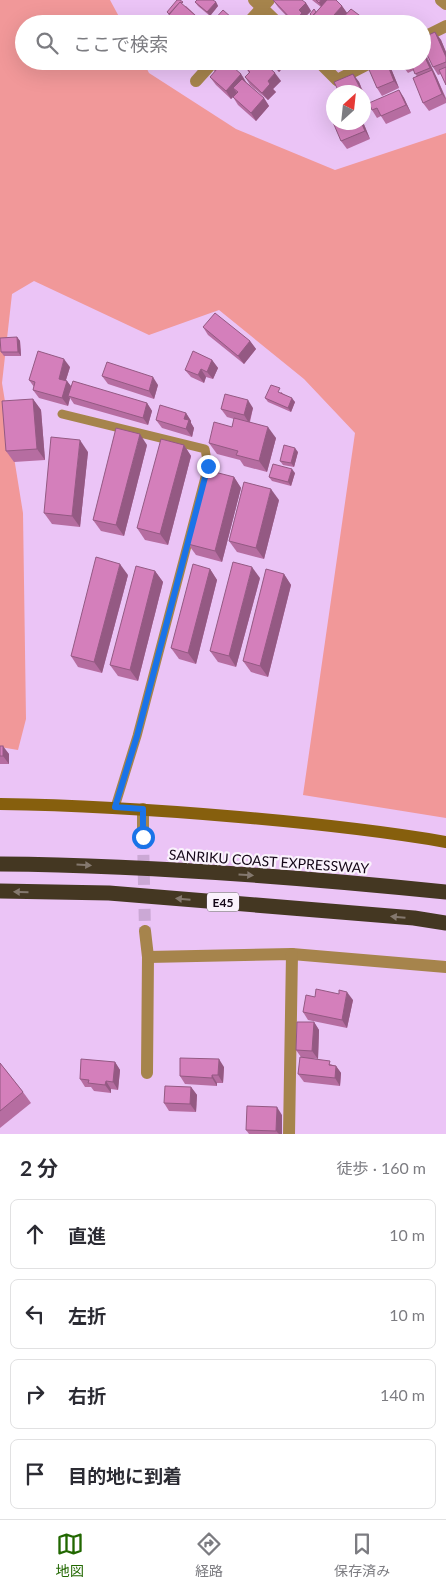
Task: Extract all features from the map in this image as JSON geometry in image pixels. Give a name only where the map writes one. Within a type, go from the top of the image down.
[{"type":"highway","name":"SANRIKU COAST EXPRESSWAY","points":[[0,864],[72,864],[305,878],[446,892]]},
{"type":"highway","name":"E45","points":[[0,891],[110,893],[414,918],[446,923]]},
{"type":"street","points":[[441,0],[446,4]]},
{"type":"street","points":[[253,15],[262,2],[272,15]]},
{"type":"street","points":[[431,34],[446,26]]},
{"type":"street","points":[[196,81],[206,70]]},
{"type":"street","points":[[327,70],[337,80],[356,70]]},
{"type":"street","points":[[0,804],[115,807],[297,822],[446,842]]},
{"type":"street","points":[[143,809],[143,837]]},
{"type":"street","points":[[145,931],[148,957],[147,1073]]},
{"type":"street","points":[[148,957],[292,954],[446,967]]},
{"type":"street","points":[[290,1134],[292,954]]},
{"type":"lane","points":[[62,414],[205,449],[208,466],[137,736],[115,807]]},
{"type":"shaded area","points":[[0,0],[110,0],[118,15],[15,15],[15,70],[148,70],[149,73],[236,129],[335,170],[446,133],[446,818],[303,795],[355,433],[304,379],[219,310],[149,335],[34,281],[12,294],[2,383],[23,513],[26,719],[18,750],[0,747]]},
{"type":"building","points":[[177,0],[183,2],[180,2],[169,14],[167,12]]},
{"type":"building","points":[[197,0],[213,0],[216,2],[207,12],[195,2]]},
{"type":"building","points":[[273,0],[302,0],[306,3],[299,10],[302,13],[300,15],[287,15]]},
{"type":"building","points":[[327,0],[336,0],[342,6],[334,15],[314,15]]},
{"type":"building","points":[[180,2],[195,15],[169,15]]},
{"type":"building","points":[[314,9],[316,12],[313,15],[310,14]]},
{"type":"building","points":[[351,9],[359,15],[345,15]]},
{"type":"building","points":[[223,10],[229,15],[218,15]]},
{"type":"building","points":[[435,32],[446,57],[446,62],[433,67],[431,63],[431,34]]},
{"type":"building","points":[[446,67],[446,85],[439,70]]},
{"type":"building","points":[[216,70],[236,70],[241,74],[226,91],[210,77]]},
{"type":"building","points":[[248,70],[272,70],[275,73],[268,81],[270,84],[262,93],[245,77],[250,72]]},
{"type":"building","points":[[369,70],[390,70],[394,81],[377,88]]},
{"type":"building","points":[[413,70],[425,70],[415,74]]},
{"type":"building","points":[[432,70],[442,94],[423,103],[413,78]]},
{"type":"building","points":[[353,74],[358,85],[336,85],[334,82]]},
{"type":"building","points":[[242,79],[264,98],[251,113],[233,97],[238,92],[233,88]]},
{"type":"building","points":[[399,90],[406,105],[381,116],[377,108],[372,110],[371,102]]},
{"type":"building","points":[[336,130],[365,131],[341,141]]},
{"type":"building","points":[[215,313],[250,341],[238,356],[203,327]]},
{"type":"building","points":[[17,337],[18,352],[1,352],[0,338]]},
{"type":"building","points":[[38,351],[64,359],[59,379],[67,381],[62,398],[33,390],[35,382],[29,380]]},
{"type":"building","points":[[193,351],[212,360],[207,372],[201,369],[198,375],[185,370]]},
{"type":"building","points":[[107,362],[153,377],[149,391],[102,376]]},
{"type":"building","points":[[73,381],[147,403],[143,418],[68,396]]},
{"type":"building","points":[[271,385],[280,388],[278,392],[292,398],[288,408],[265,398]]},
{"type":"building","points":[[225,394],[248,400],[244,415],[221,409]]},
{"type":"building","points":[[33,399],[37,449],[6,451],[2,401]]},
{"type":"building","points":[[160,405],[186,413],[184,419],[189,420],[186,429],[156,420]]},
{"type":"building","points":[[234,418],[268,427],[259,461],[236,455],[238,451],[209,443],[214,422],[232,427]]},
{"type":"building","points":[[116,428],[140,434],[116,525],[93,520]]},
{"type":"building","points":[[51,437],[80,440],[72,516],[44,513]]},
{"type":"building","points":[[161,439],[184,445],[160,534],[137,528]]},
{"type":"building","points":[[284,445],[295,448],[291,463],[280,461]]},
{"type":"building","points":[[273,464],[292,469],[288,482],[269,477]]},
{"type":"building","points":[[207,470],[234,477],[215,551],[188,544]]},
{"type":"building","points":[[244,482],[271,489],[256,548],[229,541]]},
{"type":"building","points":[[96,557],[120,564],[94,662],[71,656]]},
{"type":"building","points":[[233,562],[252,567],[229,656],[210,651]]},
{"type":"building","points":[[193,564],[210,569],[188,653],[171,648]]},
{"type":"building","points":[[136,566],[155,571],[130,670],[110,665]]},
{"type":"building","points":[[266,569],[284,574],[260,666],[243,661]]},
{"type":"building","points":[[0,746],[3,746],[3,756],[0,756]]},
{"type":"building","points":[[316,989],[339,994],[339,990],[347,992],[342,1020],[303,1012],[306,995],[315,997]]},
{"type":"building","points":[[297,1022],[314,1022],[312,1051],[296,1050]]},
{"type":"building","points":[[300,1057],[330,1061],[329,1065],[336,1066],[335,1078],[298,1074]]},
{"type":"building","points":[[180,1058],[219,1059],[218,1075],[212,1075],[212,1078],[180,1076]]},
{"type":"building","points":[[81,1059],[115,1062],[113,1082],[106,1081],[105,1085],[88,1083],[89,1080],[80,1079]]},
{"type":"building","points":[[0,1063],[23,1092],[0,1111]]},
{"type":"building","points":[[165,1086],[191,1087],[190,1104],[164,1103]]},
{"type":"building","points":[[247,1106],[277,1107],[276,1131],[246,1130]]},
{"type":"tunnel","points":[[143,837],[145,931]]},
{"type":"route","points":[[143,837],[143,809],[115,807],[137,736],[208,466]]}]
